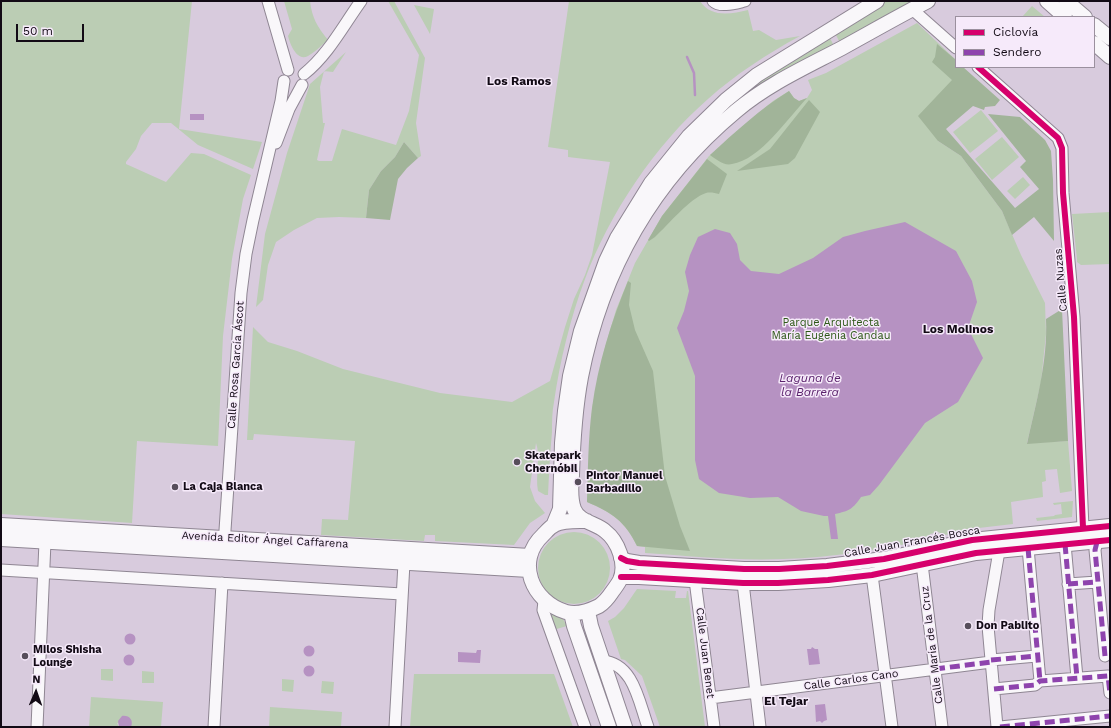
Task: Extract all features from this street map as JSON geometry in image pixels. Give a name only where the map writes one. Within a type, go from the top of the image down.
[{"type":"main road","points":[[877,1],[757,75],[726,100],[688,136],[650,183],[617,238],[606,262],[581,331],[570,376],[562,443],[560,509],[553,526],[537,541],[530,556],[529,570],[532,584],[544,601],[564,611],[588,611],[604,603],[621,577],[621,558],[617,545],[605,531],[578,516],[574,509],[571,495],[576,409],[582,377],[592,333],[606,290],[628,240],[661,189],[681,165],[699,145],[737,110],[793,73],[928,1]]},
{"type":"main road","points":[[1047,1],[1064,16]]},
{"type":"main road","points":[[1066,1],[1084,16]]},
{"type":"main road","points":[[1095,26],[1110,38]]},
{"type":"main road","points":[[1095,44],[1110,57]]},
{"type":"main road","points":[[553,526],[569,521],[588,522]]},
{"type":"main road","name":"Avenida Editor Ángel Caffarena","points":[[1,525],[530,556]]},
{"type":"main road","name":"Calle Juan Francés Bosca","points":[[621,558],[627,561],[639,563],[744,569],[779,569],[827,566],[884,559],[972,540],[1110,526]]},
{"type":"main road","name":"Avenida Editor Ángel Caffarena","points":[[1,539],[529,570]]},
{"type":"main road","name":"Calle Juan Francés Bosca","points":[[621,577],[743,583],[778,583],[828,580],[872,575],[976,553],[1103,541]]},
{"type":"main road","points":[[588,611],[602,661],[625,727]]},
{"type":"main road","points":[[570,612],[609,727]]},
{"type":"street","points":[[268,1],[288,70]]},
{"type":"street","points":[[303,80],[302,71],[296,68],[288,70],[284,74],[284,81],[286,84],[295,89],[303,80],[325,53],[361,1]]},
{"type":"street","points":[[712,1],[715,3],[729,4],[745,1]]},
{"type":"street","points":[[912,9],[955,47]]},
{"type":"street","name":"Calle Nuzas","points":[[979,68],[1058,138],[1062,148],[1063,193],[1074,317],[1083,528]]},
{"type":"street","name":"Calle Rosa García Áscot","points":[[263,179],[282,127],[303,80]]},
{"type":"street","name":"Calle Rosa García Áscot","points":[[224,553],[241,293],[247,247],[281,101],[284,81]]},
{"type":"street","points":[[281,101],[294,102]]},
{"type":"street","points":[[1103,541],[1095,550],[1105,656]]},
{"type":"street","points":[[37,727],[45,572],[45,542]]},
{"type":"street","points":[[1065,544],[1077,678]]},
{"type":"street","points":[[1028,548],[1040,681]]},
{"type":"street","points":[[999,550],[989,610],[988,626],[999,727],[1110,716]]},
{"type":"street","points":[[395,727],[404,563]]},
{"type":"street","name":"Calle María de la Cruz","points":[[922,564],[942,727]]},
{"type":"street","points":[[1,570],[402,594]]},
{"type":"street","points":[[872,575],[892,727]]},
{"type":"street","name":"Calle Juan Benet","points":[[695,580],[714,727]]},
{"type":"street","points":[[1068,584],[1097,582]]},
{"type":"street","points":[[214,727],[222,583]]},
{"type":"street","points":[[743,583],[760,727]]},
{"type":"street","points":[[544,601],[543,610],[585,727]]},
{"type":"street","name":"Calle Carlos Cano","points":[[710,698],[1037,656]]},
{"type":"street","points":[[602,661],[609,662],[623,669],[632,681],[648,727]]},
{"type":"street","points":[[994,689],[1035,685],[1040,681],[1108,676],[1110,693]]},
{"type":"green space","points":[[1,1],[192,1],[179,129],[262,142],[253,169],[198,145],[171,123],[152,123],[141,136],[136,149],[126,162],[126,164],[166,182],[191,153],[204,154],[251,175],[243,199],[232,259],[223,336],[218,446],[137,441],[132,523],[1,514]]},
{"type":"green space","points":[[284,1],[310,1],[316,22],[328,40],[308,56],[301,57],[297,54],[290,43],[288,36],[292,29]]},
{"type":"green space","points":[[388,1],[394,1],[425,58],[416,123],[421,156],[418,158],[404,142],[395,157],[381,171],[369,190],[366,218],[317,218],[294,230],[276,242],[268,265],[263,300],[256,307],[265,234],[287,153],[310,84],[324,72],[320,87],[323,123],[325,123],[317,160],[332,161],[342,129],[396,145],[409,111],[419,55]]},
{"type":"green space","points":[[569,1],[700,1],[710,10],[716,12],[735,13],[748,10],[753,31],[759,30],[776,40],[800,36],[764,57],[741,73],[688,117],[652,159],[620,206],[607,230],[585,279],[570,325],[562,356],[553,410],[548,495],[538,491],[538,454],[536,443],[530,487],[535,501],[545,513],[530,523],[514,545],[435,541],[435,535],[425,535],[424,541],[321,535],[322,519],[348,520],[355,441],[254,434],[253,440],[247,440],[253,327],[268,342],[297,351],[343,369],[440,393],[512,402],[550,381],[574,299],[592,255],[610,162],[568,157],[568,150],[548,147]]},
{"type":"green space","points":[[886,1],[908,1],[911,5],[840,43],[835,33]]},
{"type":"green space","points":[[414,5],[434,9],[430,34]]},
{"type":"green space","points":[[1032,6],[1044,16],[1023,16]]},
{"type":"green space","name":"Parque Arquitecta María Eugenia Candau","points":[[917,23],[955,59],[955,68],[963,68],[938,141],[961,156],[1002,211],[1021,255],[1045,303],[1046,334],[1041,382],[1027,443],[1068,441],[1072,491],[1060,493],[1057,469],[1045,470],[1046,481],[1042,482],[1043,497],[1011,502],[1013,524],[970,529],[941,536],[939,532],[930,534],[931,539],[857,552],[820,557],[766,559],[714,558],[645,553],[645,547],[637,546],[623,524],[610,514],[587,502],[592,408],[604,351],[616,310],[635,263],[662,216],[709,156],[773,101],[789,91],[794,98],[799,101],[807,98],[812,90],[808,80],[826,73]]},
{"type":"green space","points":[[829,36],[834,46],[694,137],[762,78]]},
{"type":"green space","points":[[937,44],[955,59],[955,68],[964,68],[1000,100],[995,106],[985,107],[984,110],[973,106],[946,129],[1015,208],[1039,189],[1020,167],[1026,161],[988,114],[1020,117],[1045,140],[1051,151],[1054,241],[1034,217],[1012,235],[1002,211],[961,156],[938,141],[918,116],[952,80],[932,62],[935,57]]},
{"type":"green space","points":[[346,52],[333,72],[325,71]]},
{"type":"green space","points":[[789,91],[794,98],[799,101],[807,98],[763,147],[753,155],[732,164],[718,161],[710,155],[738,129]]},
{"type":"green space","points":[[809,100],[820,112],[795,158],[788,164],[737,171],[770,149]]},
{"type":"green space","points":[[981,110],[998,131],[970,153],[953,132]]},
{"type":"green space","points":[[1002,137],[1019,157],[992,180],[975,159]]},
{"type":"green space","points":[[404,142],[418,158],[398,179],[390,220],[366,218],[369,190],[381,171],[395,157]]},
{"type":"green space","points":[[707,159],[727,174],[719,194],[706,193],[693,200],[649,241],[648,240],[662,216]]},
{"type":"green space","points":[[1023,177],[1030,185],[1015,199],[1007,191]]},
{"type":"green space","points":[[1110,212],[1110,264],[1081,265],[1077,262],[1072,214]]},
{"type":"green space","points":[[628,281],[631,283],[629,305],[635,330],[653,371],[665,476],[680,526],[690,551],[637,546],[623,524],[610,514],[587,502],[590,431],[592,408],[598,375],[606,343]]},
{"type":"green space","points":[[1062,309],[1068,441],[1027,444],[1043,366],[1046,319]]},
{"type":"green space","points":[[1073,501],[1072,517],[1037,521],[1036,518],[1062,514],[1061,504],[1054,505],[1053,503]]},
{"type":"green space","points":[[574,532],[594,538],[604,548],[610,568],[604,588],[594,598],[574,604],[554,598],[544,588],[538,568],[544,548],[554,538]]},
{"type":"green space","points":[[637,589],[676,591],[675,598],[686,598],[688,591],[705,727],[660,727],[642,676],[625,660],[621,659],[608,621],[615,617],[624,608]]},
{"type":"green space","points":[[547,612],[563,619],[567,626],[553,630]]},
{"type":"green space","points":[[586,634],[619,727],[613,727],[581,635]]},
{"type":"green space","points":[[101,669],[113,669],[113,681],[101,680]]},
{"type":"green space","points":[[142,671],[154,672],[154,683],[142,683]]},
{"type":"green space","points":[[414,674],[554,674],[573,727],[410,727]]},
{"type":"green space","points":[[282,679],[294,680],[293,692],[282,691]]},
{"type":"green space","points":[[322,681],[334,682],[333,694],[321,693]]},
{"type":"green space","points":[[91,697],[163,702],[161,727],[131,727],[117,723],[119,727],[89,727]]},
{"type":"green space","points":[[270,707],[342,712],[341,727],[269,727]]},
{"type":"water","points":[[190,114],[204,114],[204,120],[190,120]]},
{"type":"water","name":"Laguna de la Barrera","points":[[905,222],[956,251],[972,281],[977,302],[968,328],[983,358],[958,402],[925,423],[870,495],[861,497],[850,509],[835,514],[838,539],[831,539],[828,516],[801,511],[778,497],[750,498],[719,493],[699,479],[695,460],[695,376],[677,328],[684,311],[689,291],[685,272],[690,255],[698,237],[715,229],[730,233],[737,244],[740,260],[751,271],[779,274],[813,258],[843,237]]},
{"type":"water","points":[[128,634],[132,634],[134,635],[134,643],[128,644],[125,641],[125,637]]},
{"type":"water","points":[[307,646],[311,646],[313,647],[313,655],[307,656],[304,653],[304,649]]},
{"type":"water","points":[[812,647],[818,649],[820,664],[809,665],[807,649],[811,649]]},
{"type":"water","points":[[477,650],[481,650],[480,663],[458,662],[458,652],[476,653]]},
{"type":"water","points":[[127,655],[131,655],[133,656],[133,664],[127,665],[124,662],[124,658]]},
{"type":"water","points":[[307,666],[311,666],[313,667],[313,675],[307,676],[304,673],[304,669]]},
{"type":"water","points":[[825,704],[827,720],[822,723],[820,721],[816,722],[815,705]]},
{"type":"water","points":[[122,716],[127,716],[130,718],[132,722],[131,727],[119,727],[118,721]]},
{"type":"waterway","points":[[687,57],[694,73],[695,95]]},
{"type":"marked path","points":[[1097,542],[1095,550],[1105,656]]},
{"type":"marked path","points":[[1065,544],[1077,678]]},
{"type":"marked path","points":[[1028,548],[1040,681]]},
{"type":"marked path","points":[[1068,584],[1097,582]]},
{"type":"marked path","points":[[991,660],[1037,656]]},
{"type":"marked path","points":[[935,669],[991,662]]},
{"type":"marked path","points":[[994,689],[1035,685],[1040,681],[1108,676],[1110,693]]},
{"type":"marked path","points":[[1000,727],[1110,716]]},
{"type":"cycle path","points":[[979,68],[1058,138],[1062,148],[1063,193],[1074,317],[1083,528]]},
{"type":"cycle path","points":[[621,558],[627,561],[639,563],[744,569],[779,569],[827,566],[884,559],[972,540],[1110,526]]},
{"type":"cycle path","points":[[621,577],[743,583],[778,583],[828,580],[872,575],[976,553],[1110,540]]},
{"type":"place","name":"Skatepark Chernóbil","points":[[517,462]]},
{"type":"place","name":"Pintor Manuel Barbadillo","points":[[578,482]]},
{"type":"place","name":"La Caja Blanca","points":[[175,487]]},
{"type":"place","name":"Don Pablito","points":[[968,626]]},
{"type":"place","name":"Milos Shisha Lounge","points":[[25,656]]},
{"type":"district","name":"Los Ramos","points":[[519,81]]},
{"type":"district","name":"Los Molinos","points":[[958,329]]},
{"type":"district","name":"El Tejar","points":[[786,701]]}]
